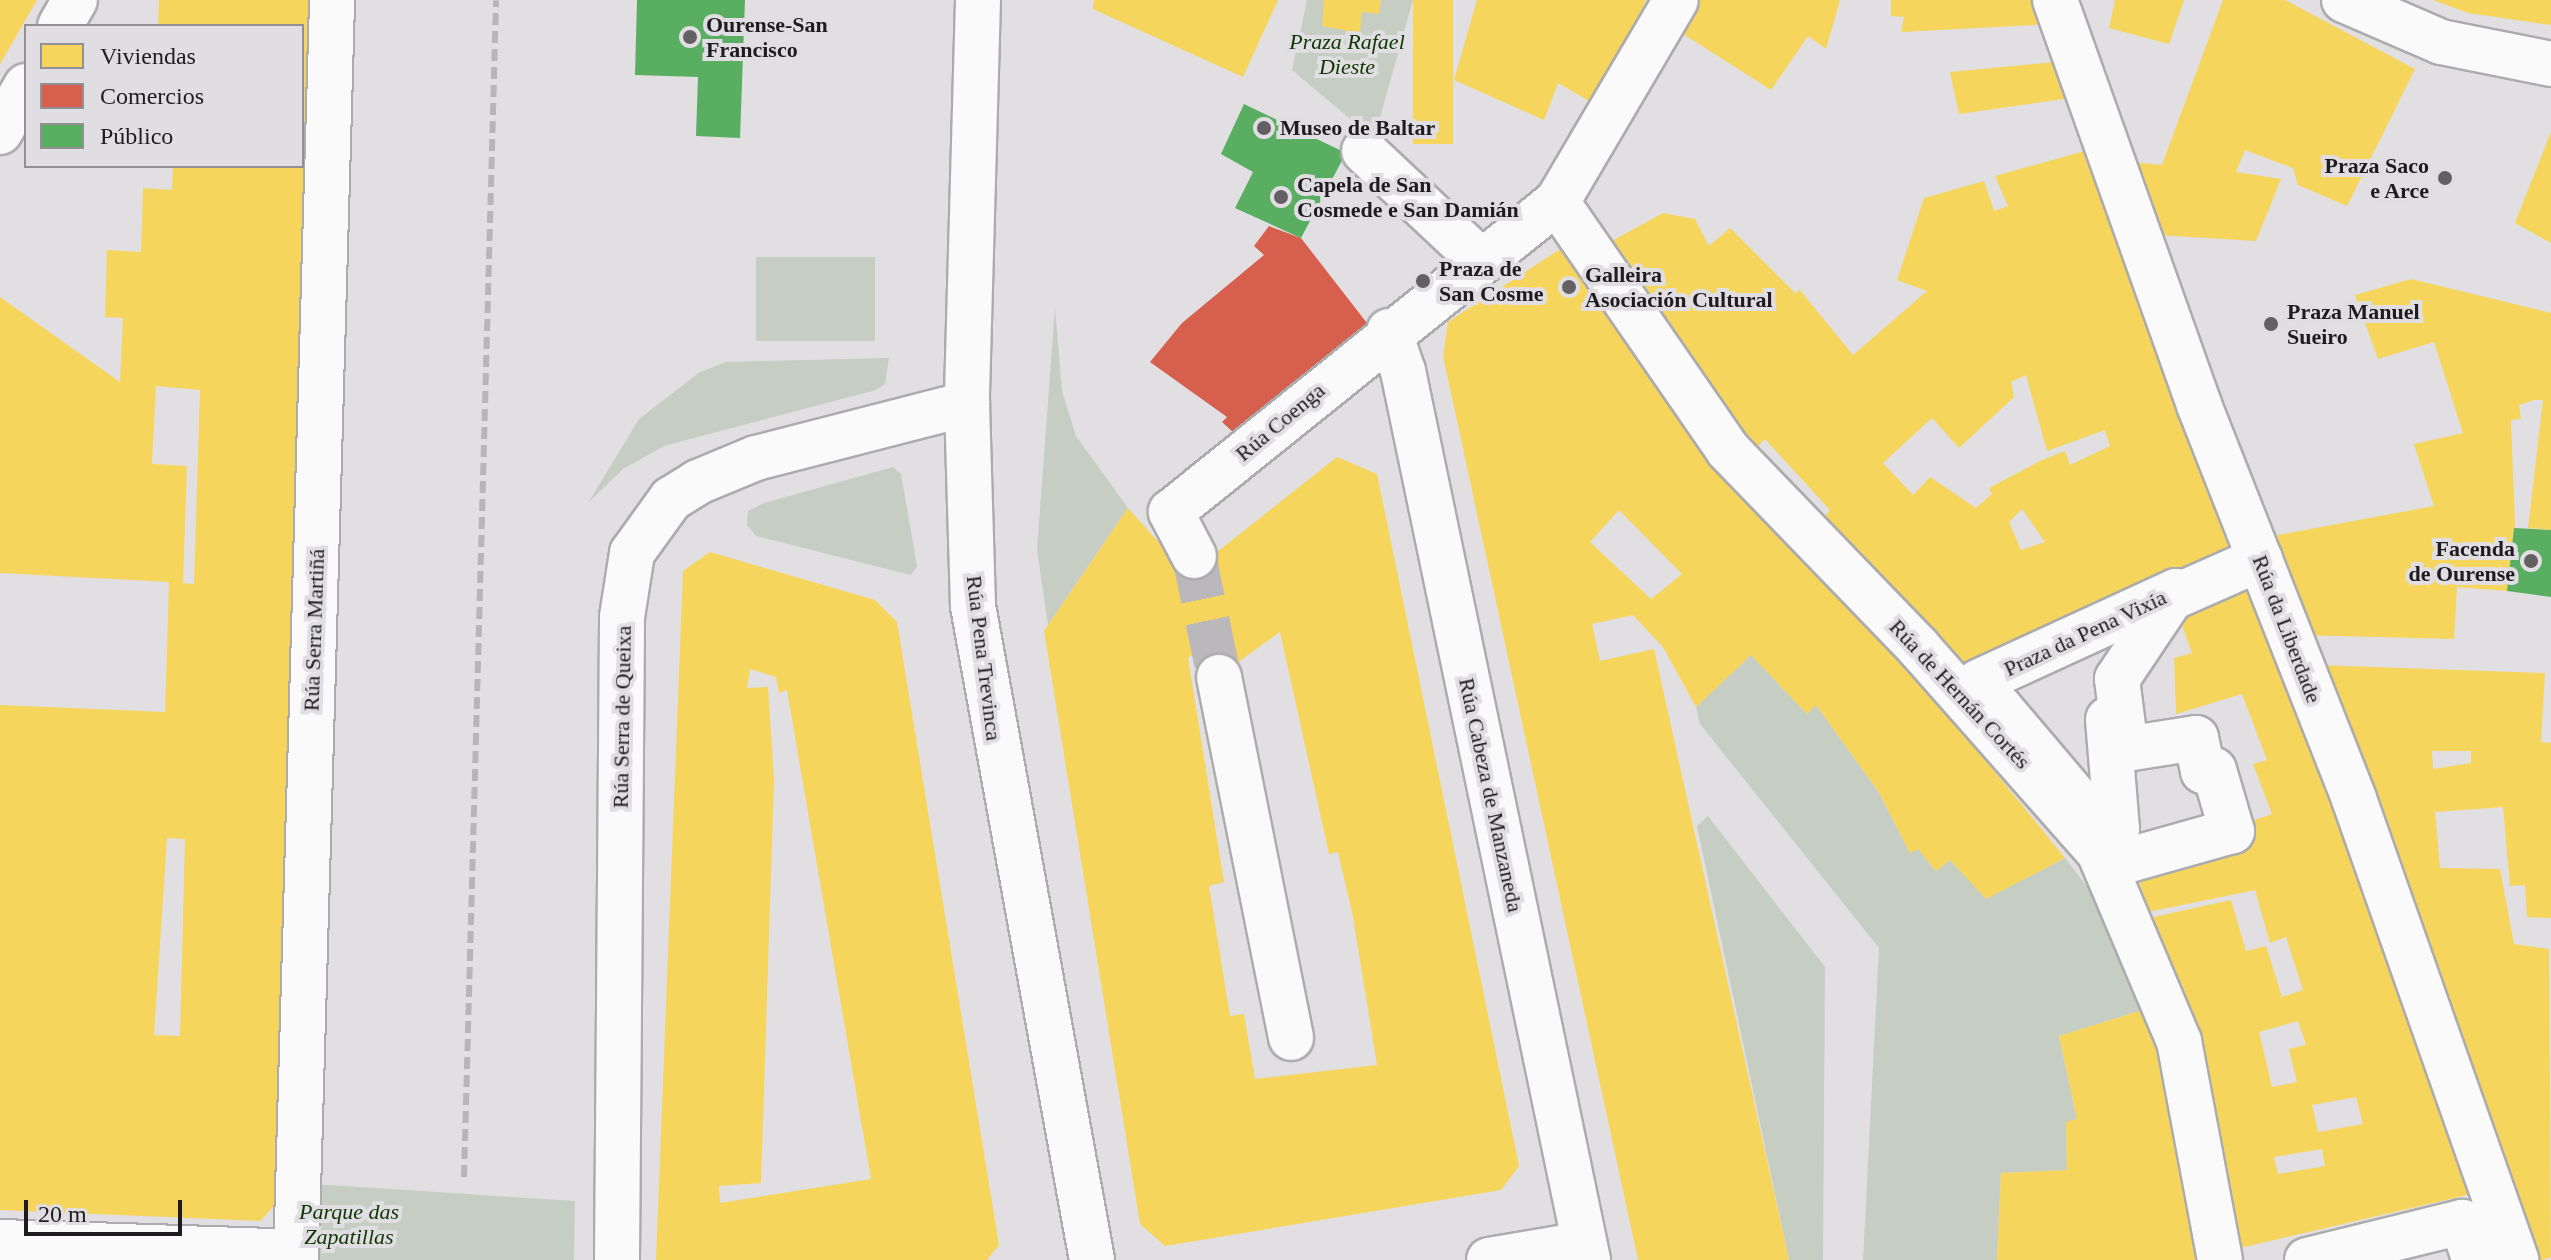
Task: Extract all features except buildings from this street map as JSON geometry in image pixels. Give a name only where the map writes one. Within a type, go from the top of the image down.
[{"type":"street","points":[[61,24],[75,0]]},
{"type":"street","name":"Rúa Serra Martiñá","points":[[296,1256],[332,0]]},
{"type":"street","name":"Rúa Pena Trevinca","points":[[978,0],[967,404],[982,681],[1092,1260]]},
{"type":"street","points":[[1389,331],[1557,202],[1676,0]]},
{"type":"street","name":"Rúa da Liberdade","points":[[2055,0],[2260,559],[2354,799],[2516,1260]]},
{"type":"street","points":[[2344,0],[2441,42],[2551,64]]},
{"type":"street","points":[[0,132],[24,90]]},
{"type":"street","points":[[1364,151],[1479,259]]},
{"type":"street","name":"Rúa de Hernán Cortés","points":[[1557,202],[1728,450],[2107,846],[2179,1041],[2220,1260]]},
{"type":"street","name":"Rúa Coenga","points":[[1194,556],[1171,512],[1389,331]]},
{"type":"street","name":"Rúa Cabeza de Manzaneda","points":[[1389,331],[1403,371],[1586,1252]]},
{"type":"street","name":"Rúa Serra de Queixa","points":[[617,1260],[622,617],[632,553],[671,499],[698,482],[756,458],[967,404]]},
{"type":"street","points":[[2107,846],[2106,686],[2169,599],[2260,559]]},
{"type":"street","name":"Praza da Pena Vixía","points":[[2176,591],[2169,599],[2117,679],[2126,749],[2196,738],[2203,771],[2214,770],[2232,831],[2129,860],[2107,846],[1978,682],[2176,591]]},
{"type":"street","points":[[1219,677],[1291,1038]]},
{"type":"street","points":[[2307,1260],[2462,1222],[2474,1260]]},
{"type":"street","points":[[0,1242],[296,1256]]},
{"type":"street","points":[[1489,1260],[1586,1252]]},
{"type":"green space","name":"Praza Rafael Dieste","points":[[1307,0],[1413,0],[1374,139],[1292,70]]},
{"type":"green space","points":[[756,257],[875,257],[875,341],[756,341]]},
{"type":"green space","points":[[1055,307],[1062,391],[1076,436],[1128,508],[1048,625],[1037,550]]},
{"type":"green space","points":[[889,358],[885,384],[876,390],[664,446],[623,469],[588,503],[639,419],[700,372],[726,362]]},
{"type":"green space","points":[[893,467],[901,474],[917,566],[911,575],[756,536],[747,525],[748,511],[764,503]]},
{"type":"green space","points":[[1751,655],[1807,714],[1816,705],[1878,791],[1910,853],[1918,849],[1936,871],[1950,860],[1986,898],[2065,858],[2116,924],[2149,1008],[2059,1036],[2077,1119],[2066,1122],[2067,1170],[2001,1173],[1997,1260],[1863,1260],[1879,948],[1700,724],[1696,707]]},
{"type":"green space","points":[[1708,816],[1825,967],[1823,1260],[1789,1260],[1697,826]]},
{"type":"green space","name":"Parque das Zapatillas","points":[[313,1184],[575,1201],[574,1260],[311,1260]]},
{"type":"tunnel","points":[[1194,556],[1219,677]]},
{"type":"railway","points":[[464,1177],[496,0]]},
{"type":"place","name":"Ourense-San Francisco","points":[[690,37]]},
{"type":"place","name":"Museo de Baltar","points":[[1264,128]]},
{"type":"place","name":"Praza Saco e Arce","points":[[2445,178]]},
{"type":"place","name":"Capela de San Cosmede e San Damián","points":[[1281,197]]},
{"type":"place","name":"Praza de San Cosme","points":[[1423,281]]},
{"type":"place","name":"Galleira Asociación Cultural","points":[[1569,287]]},
{"type":"place","name":"Praza Manuel Sueiro","points":[[2271,324]]},
{"type":"place","name":"Facenda de Ourense","points":[[2531,561]]}]
